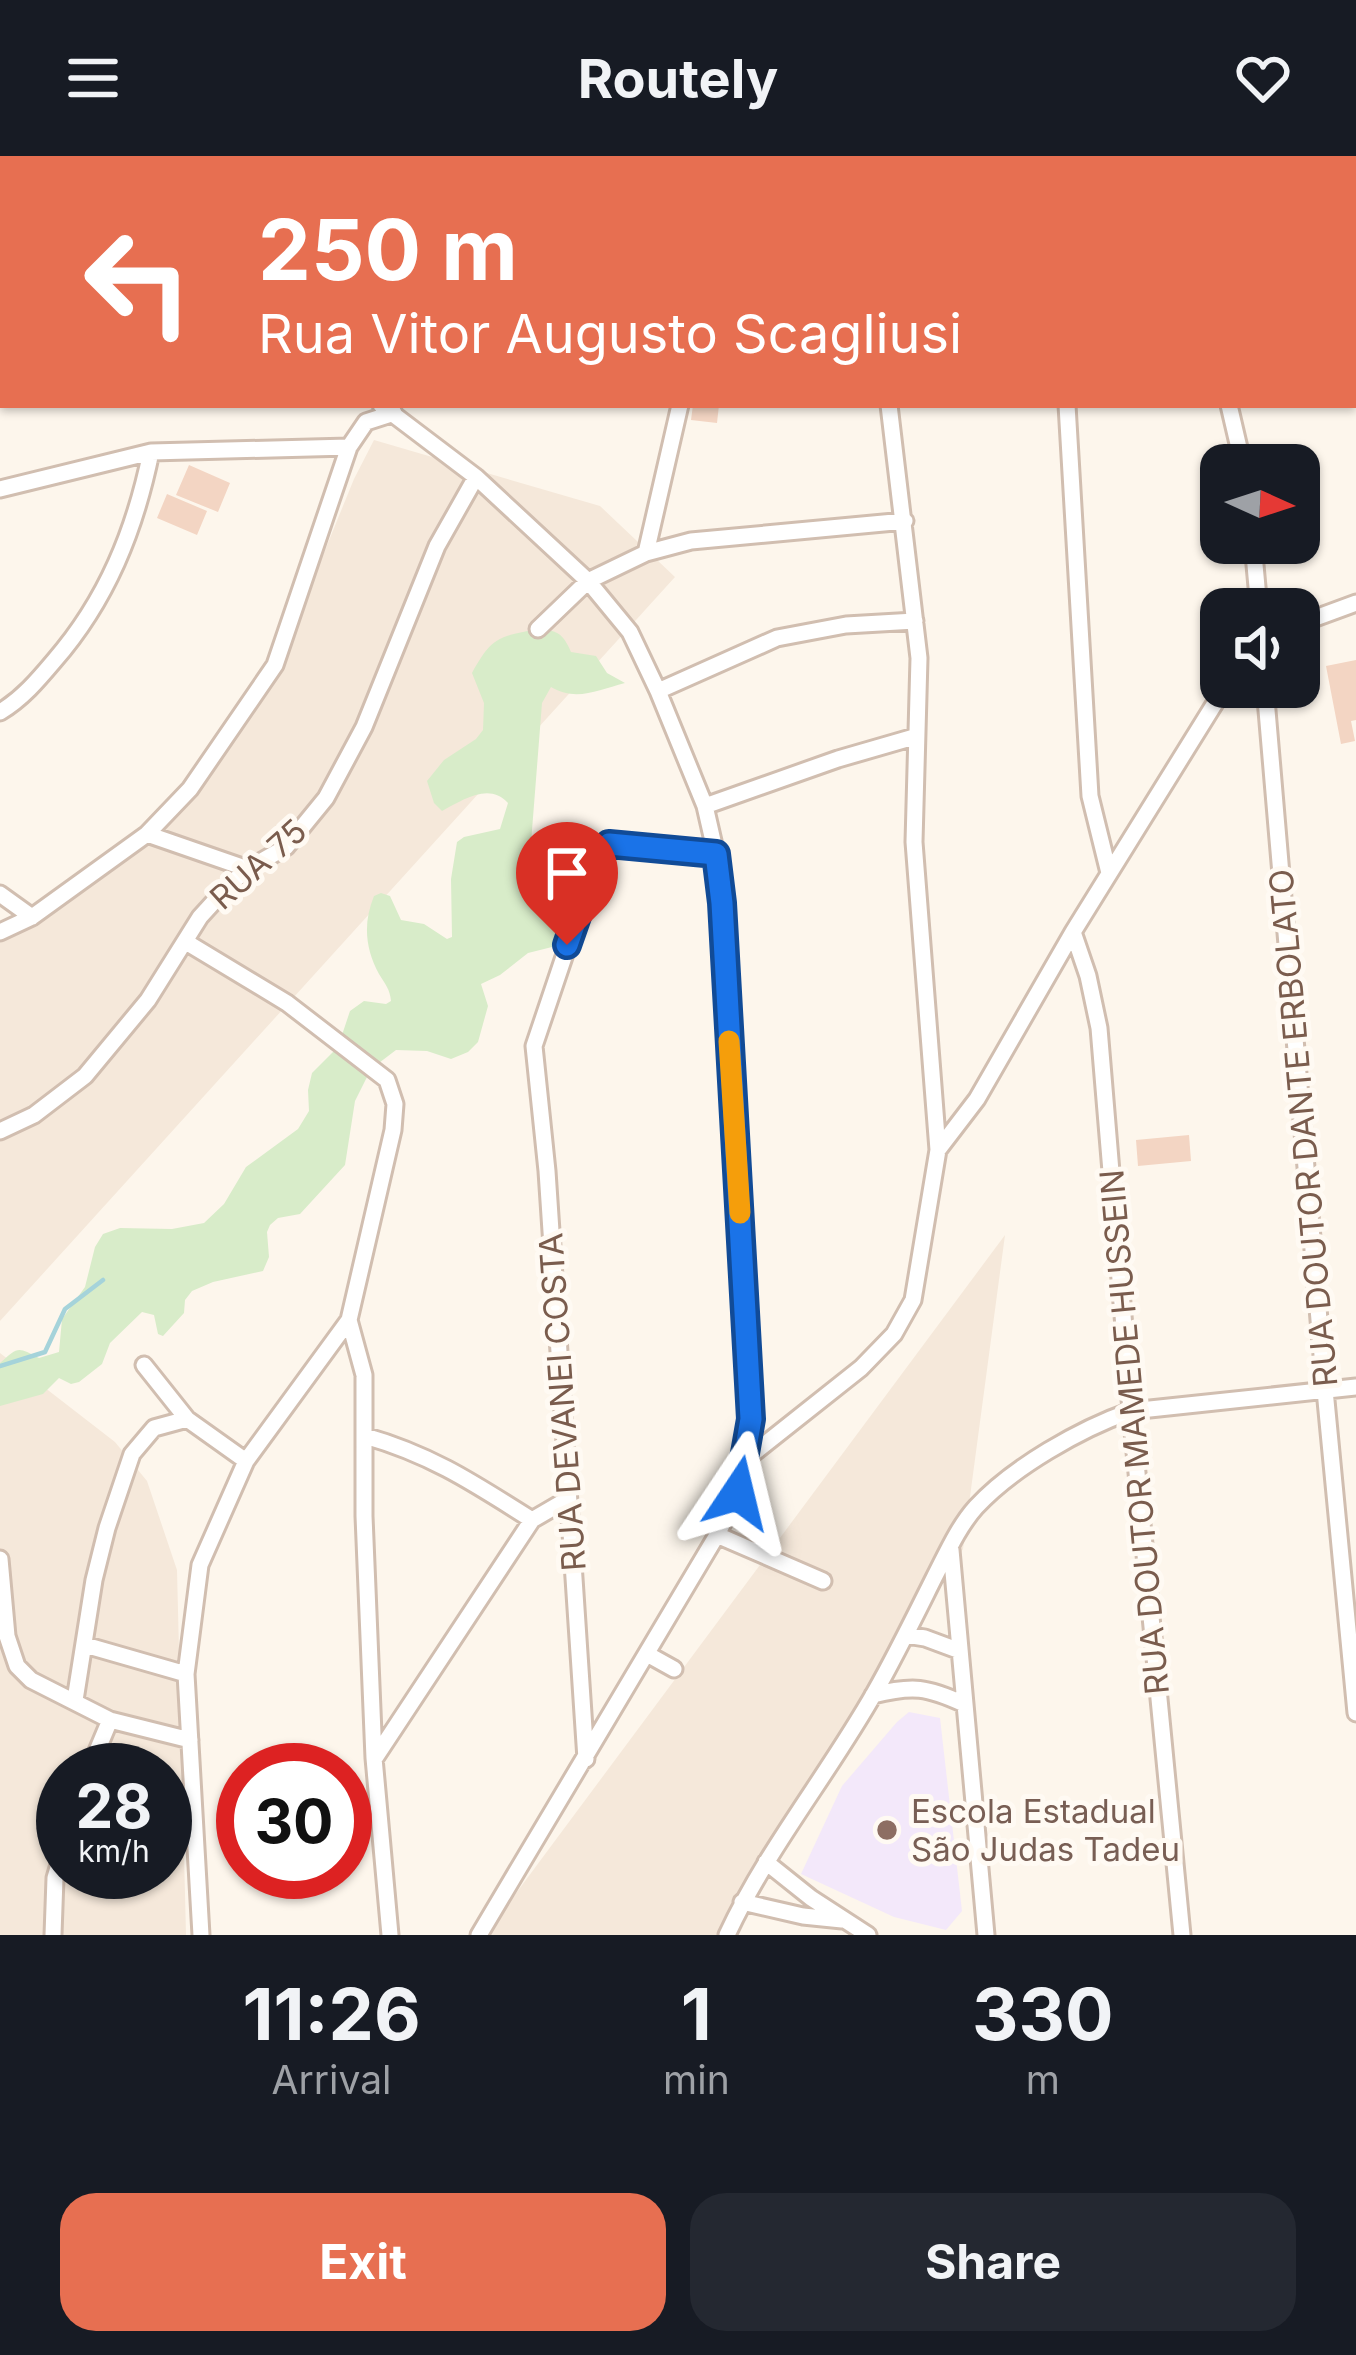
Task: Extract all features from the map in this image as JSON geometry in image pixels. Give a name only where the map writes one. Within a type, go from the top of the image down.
[{"type":"street","points":[[646,553],[679,408]]},
{"type":"street","points":[[745,1460],[861,1368],[894,1334],[913,1300],[938,1150],[914,842],[919,658],[890,408]]},
{"type":"street","points":[[1067,408],[1090,796],[1109,873]]},
{"type":"street","points":[[1230,408],[1238,444]]},
{"type":"street","points":[[0,932],[32,917],[146,835],[190,789],[275,665],[349,447],[366,422],[387,409],[476,477],[588,581],[629,632],[658,691],[705,806],[716,854],[751,1419],[738,1493],[717,1534],[479,1935]]},
{"type":"street","points":[[0,489],[151,452],[349,447]]},
{"type":"street","points":[[0,712],[36,682],[95,609],[141,500],[151,452]]},
{"type":"street","name":"RUA 75","points":[[0,1131],[34,1115],[85,1076],[148,1000],[200,917],[248,868],[286,847],[326,799],[364,727],[437,546],[476,477]]},
{"type":"street","points":[[538,629],[588,581],[646,553],[691,541],[904,521]]},
{"type":"street","points":[[1320,617],[1356,604]]},
{"type":"street","points":[[658,691],[777,638],[846,625],[915,621]]},
{"type":"street","points":[[938,1150],[977,1099],[1073,932],[1212,708]]},
{"type":"street","name":"RUA DOUTOR DANTE ERBOLATO","points":[[1267,708],[1356,1713]]},
{"type":"street","points":[[705,806],[914,737]]},
{"type":"street","points":[[146,835],[248,868]]},
{"type":"street","name":"RUA DEVANEI COSTA","points":[[586,1760],[547,1171],[534,1046],[596,862],[609,844],[716,854]]},
{"type":"street","points":[[0,894],[32,917]]},
{"type":"street","name":"RUA DOUTOR MAMEDE HUSSEIN","points":[[1073,932],[1099,1028],[1182,1935]]},
{"type":"street","points":[[186,942],[286,1004],[342,1047],[388,1086],[395,1104],[349,1320],[246,1461],[200,1565],[186,1674],[201,1935]]},
{"type":"street","points":[[349,1320],[364,1375],[364,1516],[374,1758],[389,1935]]},
{"type":"street","points":[[144,1365],[187,1419],[246,1461]]},
{"type":"street","points":[[727,1935],[766,1862],[873,1695],[975,1508],[1066,1440],[1131,1411],[1356,1387]]},
{"type":"street","points":[[76,1700],[94,1580],[132,1454],[154,1428],[187,1419]]},
{"type":"street","points":[[365,1436],[447,1466],[532,1520]]},
{"type":"street","points":[[374,1758],[532,1520],[568,1499]]},
{"type":"street","points":[[717,1534],[823,1581]]},
{"type":"street","points":[[951,1545],[986,1935]]},
{"type":"street","points":[[0,1559],[7,1636],[16,1666],[31,1681],[110,1720],[190,1740]]},
{"type":"street","points":[[906,1635],[959,1651]]},
{"type":"street","points":[[85,1646],[186,1674]]},
{"type":"street","points":[[647,1654],[674,1669]]},
{"type":"street","points":[[873,1695],[907,1687],[932,1689],[964,1704]]},
{"type":"street","points":[[100,1743],[110,1720]]},
{"type":"street","points":[[766,1862],[868,1935]]},
{"type":"street","points":[[802,1935],[811,1898]]},
{"type":"street","points":[[52,1935],[54,1899]]},
{"type":"street","points":[[742,1902],[845,1921]]},
{"type":"shaded area","points":[[374,440],[600,506],[675,577],[0,1321],[0,937],[119,863],[198,778],[277,668]]},
{"type":"shaded area","points":[[1005,1235],[963,1549],[730,1935],[485,1935]]},
{"type":"shaded area","points":[[0,1353],[115,1442],[147,1481],[177,1570],[181,1743],[36,1743],[36,1899],[185,1899],[186,1935],[0,1935]]},
{"type":"shaded area","name":"Escola Estadual São Judas Tadeu","points":[[909,1712],[940,1718],[962,1911],[946,1930],[894,1917],[801,1874],[842,1786]]},
{"type":"green space","points":[[537,629],[558,634],[571,652],[596,656],[607,673],[625,683],[578,694],[551,687],[542,703],[531,843],[563,878],[564,919],[556,946],[528,953],[481,984],[488,1006],[478,1042],[468,1052],[451,1059],[427,1051],[396,1050],[371,1069],[355,1101],[345,1165],[300,1214],[278,1218],[270,1225],[269,1257],[263,1271],[192,1291],[184,1313],[163,1336],[158,1334],[154,1315],[142,1312],[110,1343],[102,1364],[79,1382],[59,1378],[43,1394],[0,1406],[0,1363],[18,1350],[39,1358],[59,1352],[62,1319],[85,1287],[103,1234],[120,1228],[172,1229],[204,1223],[224,1204],[246,1167],[298,1129],[309,1111],[312,1073],[338,1047],[350,1011],[364,1001],[391,1001],[368,945],[374,896],[390,896],[401,920],[452,937],[451,879],[457,842],[500,829],[508,803],[484,793],[442,811],[427,781],[444,760],[483,730],[484,703],[472,673],[485,652],[505,637]]},
{"type":"building","points":[[693,408],[719,408],[717,423],[691,420]]},
{"type":"building","points":[[189,465],[230,483],[218,512],[176,495]]},
{"type":"building","points":[[167,494],[207,511],[197,535],[157,518]]},
{"type":"building","points":[[1356,660],[1356,720],[1351,721],[1355,741],[1341,744],[1326,666]]},
{"type":"building","points":[[1189,1135],[1191,1161],[1138,1166],[1136,1140]]},
{"type":"waterway","points":[[0,1366],[45,1352],[65,1309],[103,1280]]},
{"type":"slow traffic","points":[[729,1041],[740,1213]]},
{"type":"place","name":"Escola Estadual São Judas Tadeu","points":[[887,1830]]},
{"type":"route","points":[[567,945],[596,862],[609,844],[716,854],[751,1419],[738,1493]]}]
